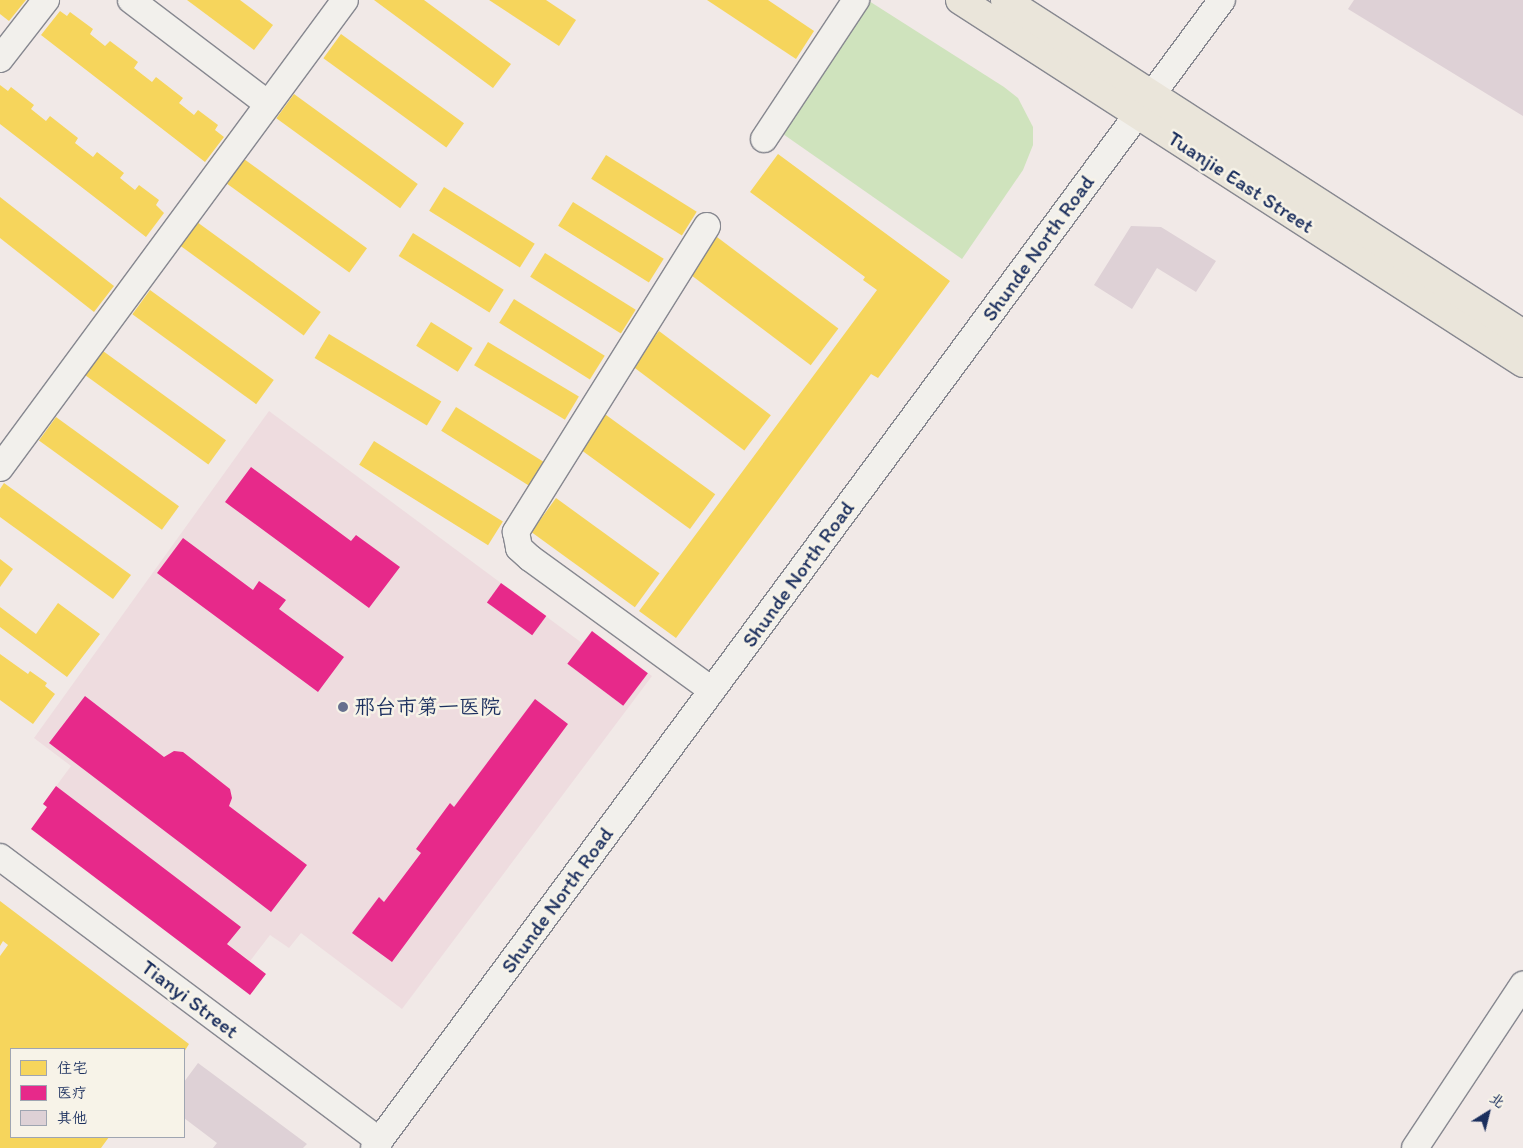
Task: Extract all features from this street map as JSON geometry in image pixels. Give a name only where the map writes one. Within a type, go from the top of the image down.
[{"type":"main road","name":"Tuanjie East Street","points":[[960,0],[1144,104],[1523,334]]},
{"type":"main road","name":"Tuanjie East Street","points":[[1005,0],[1144,104],[1523,363]]},
{"type":"street","points":[[0,59],[46,0]]},
{"type":"street","points":[[132,0],[268,104]]},
{"type":"street","points":[[0,468],[345,0]]},
{"type":"street","points":[[764,139],[856,0]]},
{"type":"street","name":"Shunde North Road","points":[[377,1144],[1222,0]]},
{"type":"street","points":[[706,226],[516,532],[519,548],[530,558],[712,690]]},
{"type":"street","name":"Tianyi Street","points":[[0,857],[377,1144]]},
{"type":"street","points":[[1415,1148],[1523,985]]},
{"type":"shaded area","name":"邢台市第一医院","points":[[269,411],[582,643],[592,631],[652,676],[402,1009],[301,933],[289,948],[270,935],[250,961],[43,804],[71,766],[34,738]]},
{"type":"green space","points":[[869,1],[1004,87],[1018,98],[1033,127],[1033,145],[1023,170],[962,259],[783,134]]},
{"type":"building: 住宅","points":[[0,0],[26,0],[9,21],[0,14]]},
{"type":"building: 住宅","points":[[187,0],[240,0],[273,25],[254,50]]},
{"type":"building: 住宅","points":[[374,0],[424,0],[511,64],[493,88]]},
{"type":"building: 住宅","points":[[489,0],[546,0],[576,20],[559,46]]},
{"type":"building: 住宅","points":[[707,0],[768,0],[814,31],[796,59]]},
{"type":"building: 住宅","points":[[60,11],[67,16],[70,12],[93,29],[90,34],[105,46],[110,41],[138,62],[134,68],[152,82],[156,77],[183,98],[179,103],[194,115],[198,110],[218,125],[215,130],[224,137],[205,162],[41,35]]},
{"type":"building: 住宅","points":[[341,34],[464,123],[446,148],[323,58]]},
{"type":"building: 住宅","points":[[0,85],[8,91],[11,87],[34,105],[31,109],[46,121],[50,116],[78,138],[75,143],[93,157],[97,152],[124,173],[120,178],[135,190],[139,185],[159,200],[156,205],[164,213],[146,237],[0,124]]},
{"type":"building: 住宅","points":[[294,94],[418,184],[400,208],[276,118]]},
{"type":"building: 住宅","points":[[778,154],[950,281],[878,378],[871,374],[676,638],[639,611],[877,290],[863,280],[865,277],[750,192]]},
{"type":"building: 住宅","points":[[606,155],[697,212],[682,235],[591,179]]},
{"type":"building: 住宅","points":[[244,159],[367,248],[349,273],[226,183]]},
{"type":"building: 住宅","points":[[444,187],[535,244],[520,267],[429,211]]},
{"type":"building: 住宅","points":[[0,197],[114,286],[94,312],[0,238]]},
{"type":"building: 住宅","points":[[573,202],[664,259],[649,282],[558,226]]},
{"type":"building: 住宅","points":[[197,222],[321,312],[304,335],[180,245]]},
{"type":"building: 住宅","points":[[413,233],[504,290],[489,313],[399,256]]},
{"type":"building: 住宅","points":[[717,237],[838,328],[811,365],[689,274]]},
{"type":"building: 住宅","points":[[545,253],[636,310],[621,333],[530,277]]},
{"type":"building: 住宅","points":[[150,290],[274,380],[256,404],[132,314]]},
{"type":"building: 住宅","points":[[514,299],[605,356],[590,379],[499,323]]},
{"type":"building: 住宅","points":[[431,322],[473,348],[458,372],[416,346]]},
{"type":"building: 住宅","points":[[659,331],[771,415],[744,450],[633,366]]},
{"type":"building: 住宅","points":[[329,334],[441,401],[427,425],[315,358]]},
{"type":"building: 住宅","points":[[488,342],[579,397],[565,420],[474,365]]},
{"type":"building: 住宅","points":[[103,351],[226,440],[208,465],[85,375]]},
{"type":"building: 住宅","points":[[456,407],[546,463],[531,487],[441,431]]},
{"type":"building: 住宅","points":[[602,412],[715,494],[690,529],[577,447]]},
{"type":"building: 住宅","points":[[56,417],[179,506],[162,530],[39,440]]},
{"type":"building: 住宅","points":[[374,441],[503,522],[488,545],[359,465]]},
{"type":"building: 住宅","points":[[4,483],[131,575],[113,599],[0,517],[0,489]]},
{"type":"building: 住宅","points":[[556,498],[660,573],[635,607],[531,532]]},
{"type":"building: 住宅","points":[[0,559],[13,569],[0,587]]},
{"type":"building: 住宅","points":[[58,603],[100,634],[67,677],[0,627],[0,607],[36,634]]},
{"type":"building: 住宅","points":[[0,654],[28,674],[30,671],[47,683],[45,686],[55,694],[33,724],[0,700]]},
{"type":"building: 住宅","points":[[0,901],[189,1044],[185,1050],[185,1048],[10,1048],[10,1138],[108,1138],[101,1148],[0,1148],[0,956],[8,945],[3,941],[0,946]]},
{"type":"building: 医疗","points":[[251,467],[351,541],[356,535],[400,567],[369,608],[225,502]]},
{"type":"building: 医疗","points":[[183,538],[253,590],[259,581],[286,600],[279,609],[344,657],[318,692],[157,573]]},
{"type":"building: 医疗","points":[[501,583],[546,616],[532,635],[487,602]]},
{"type":"building: 医疗","points":[[592,631],[648,673],[623,706],[567,664]]},
{"type":"building: 医疗","points":[[85,696],[164,757],[174,751],[183,752],[230,789],[232,798],[229,806],[307,865],[271,912],[49,743]]},
{"type":"building: 医疗","points":[[535,699],[568,724],[392,962],[352,933],[379,897],[384,902],[421,853],[416,849],[450,803],[454,807]]},
{"type":"building: 医疗","points":[[56,786],[241,927],[227,944],[266,974],[250,995],[31,829],[47,807],[43,804]]},
{"type":"building: 其他","points":[[1354,0],[1523,0],[1523,116],[1348,9]]},
{"type":"building: 其他","points":[[1131,226],[1161,227],[1216,261],[1196,292],[1157,268],[1132,309],[1094,285]]},
{"type":"building: 其他","points":[[198,1063],[307,1144],[303,1148],[213,1148],[217,1143],[185,1119],[185,1081]]},
{"type":"place","name":"邢台市第一医院","points":[[343,707]]}]
